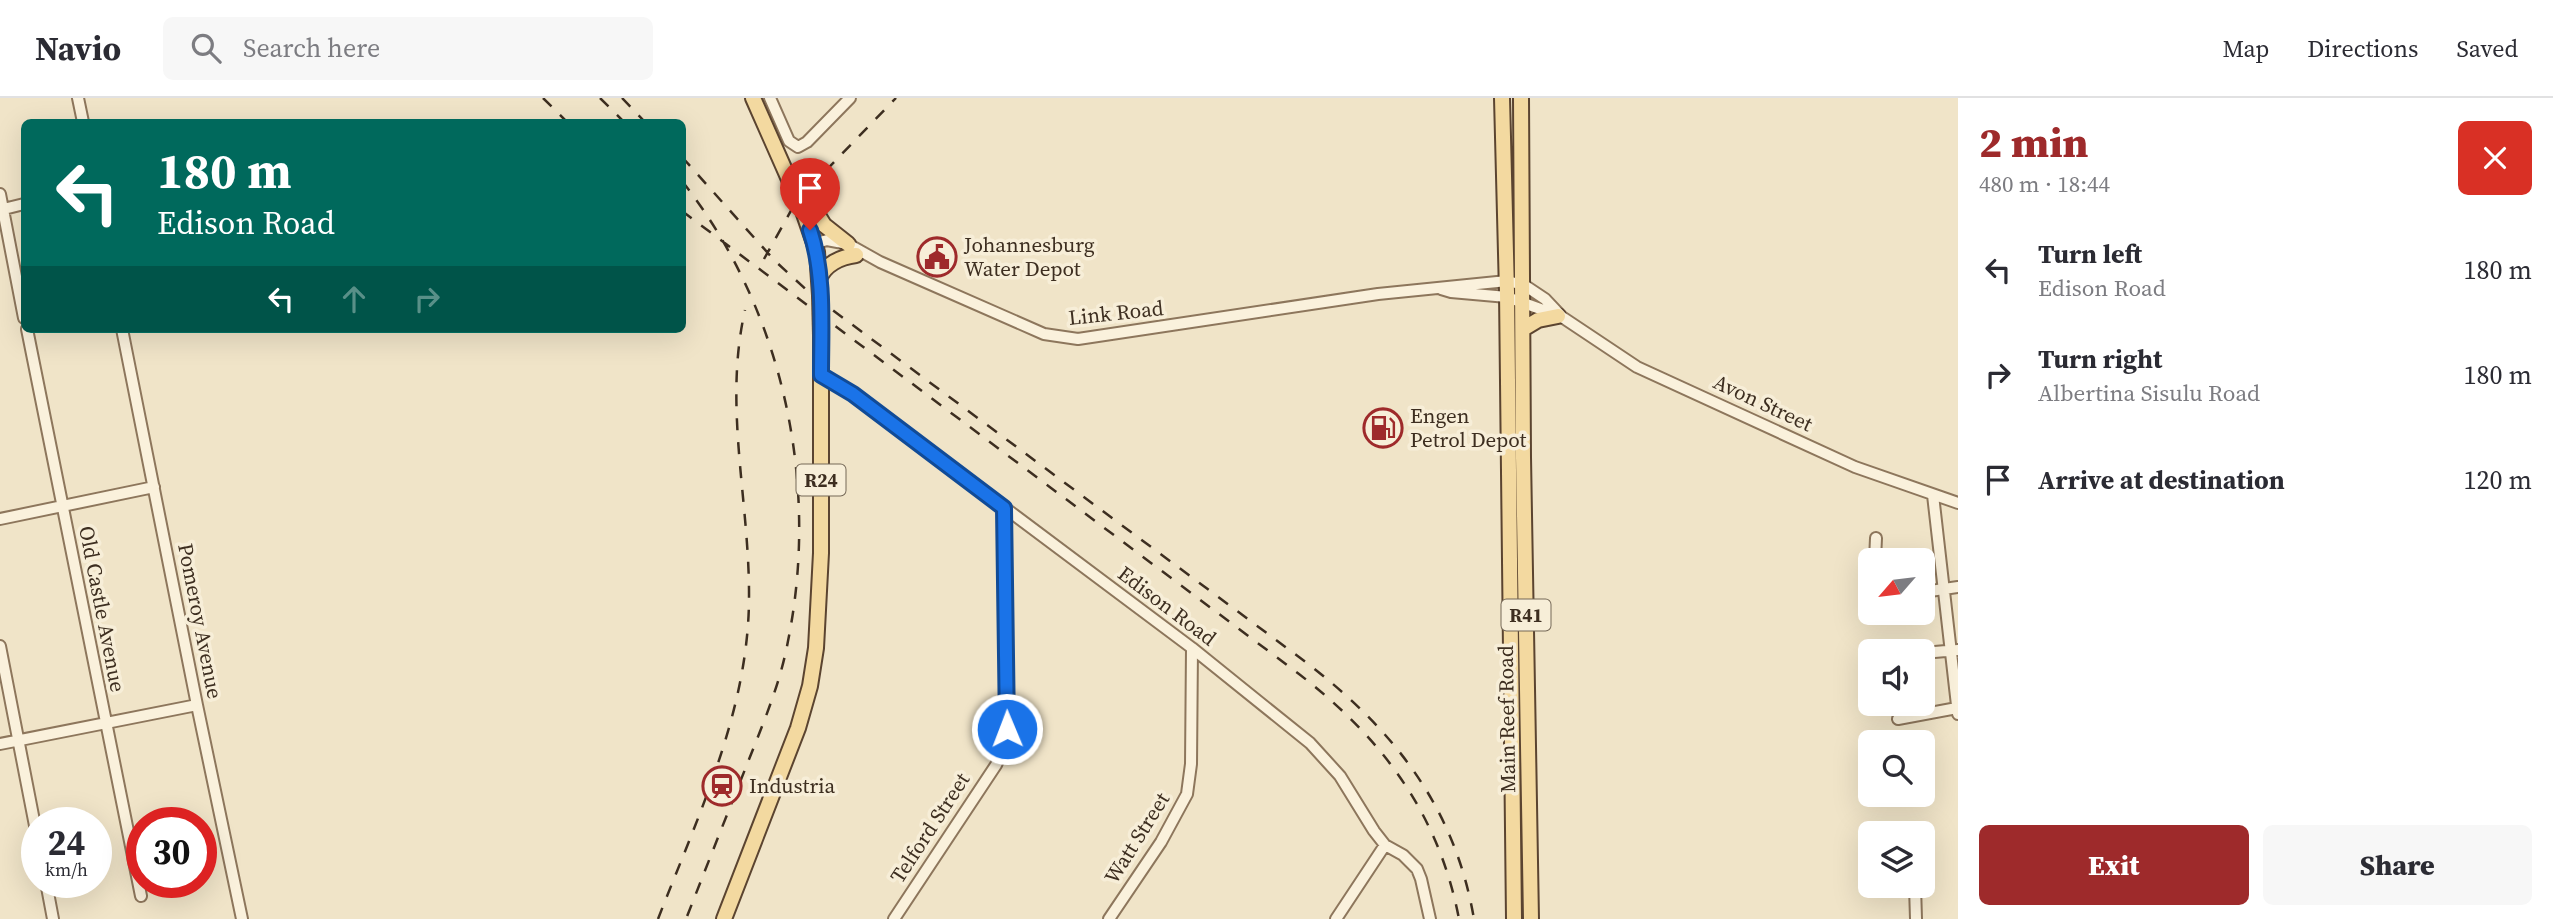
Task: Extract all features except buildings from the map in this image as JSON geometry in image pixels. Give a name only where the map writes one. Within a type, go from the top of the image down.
[{"type":"main road","name":"R24","points":[[724,919],[790,751],[804,708],[813,667],[820,595],[821,335],[817,250],[803,211],[753,98]]},
{"type":"main road","name":"Main Reef Road","points":[[1502,98],[1507,281],[1514,919]]},
{"type":"main road","name":"Main Reef Road","points":[[1521,98],[1523,457],[1531,919]]},
{"type":"main road","points":[[765,126],[793,170],[819,219],[852,250],[825,268],[819,279]]},
{"type":"main road","points":[[1523,329],[1538,320],[1560,316]]},
{"type":"main road","points":[[1511,680],[1527,680]]},
{"type":"street","points":[[78,98],[82,119]]},
{"type":"street","points":[[770,98],[789,141],[795,146],[803,145],[845,100]]},
{"type":"street","points":[[0,194],[21,304]]},
{"type":"street","points":[[1,209],[21,206]]},
{"type":"street","points":[[827,240],[852,250],[825,258],[817,250],[820,243],[827,240]]},
{"type":"street","name":"Link Road","points":[[852,250],[1044,334],[1078,340],[1378,294],[1441,289],[1459,284],[1507,281],[1524,285]]},
{"type":"street","name":"Avon Street","points":[[1524,285],[1545,299],[1560,316]]},
{"type":"street","name":"Link Road","points":[[1441,289],[1524,301]]},
{"type":"street","name":"Avon Street","points":[[1524,301],[1560,316],[1637,367],[1855,467],[1958,503]]},
{"type":"street","name":"Old Castle Avenue","points":[[28,333],[126,822]]},
{"type":"street","name":"Pomeroy Avenue","points":[[123,333],[242,919]]},
{"type":"street","name":"Edison Road","points":[[821,375],[853,394],[1192,648],[1310,743],[1340,776],[1385,845],[1403,855],[1416,869],[1421,879],[1430,919]]},
{"type":"street","points":[[0,519],[154,487]]},
{"type":"street","points":[[1933,495],[1944,589],[1955,650],[1958,714]]},
{"type":"street","name":"Telford Street","points":[[894,919],[996,765],[1006,741],[1004,508]]},
{"type":"street","points":[[1876,538],[1876,548]]},
{"type":"street","points":[[1936,590],[1958,587]]},
{"type":"street","points":[[0,646],[31,807]]},
{"type":"street","name":"Watt Street","points":[[1109,919],[1161,842],[1187,794],[1191,764],[1192,648]]},
{"type":"street","points":[[1935,652],[1955,650]]},
{"type":"street","points":[[0,744],[197,705]]},
{"type":"street","points":[[1898,719],[1957,708]]},
{"type":"street","points":[[1336,919],[1385,845]]},
{"type":"street","points":[[49,898],[53,919]]},
{"type":"street","points":[[1915,898],[1916,919]]},
{"type":"railway","points":[[543,98],[564,119]]},
{"type":"railway","points":[[600,98],[621,119]]},
{"type":"railway","points":[[622,98],[642,119]]},
{"type":"railway","points":[[809,188],[896,98]]},
{"type":"railway","points":[[686,161],[775,261],[811,294],[1307,663],[1368,716],[1394,745],[1436,807],[1465,879],[1474,919]]},
{"type":"railway","points":[[686,187],[717,231],[746,285],[768,341],[785,400],[795,460],[799,520],[797,581],[780,673],[764,721],[686,919]]},
{"type":"railway","points":[[764,259],[793,207]]},
{"type":"railway","points":[[686,214],[1329,699],[1381,752],[1403,781],[1437,845],[1450,881],[1459,919]]},
{"type":"railway","points":[[658,919],[718,763],[740,683],[746,642],[748,563],[736,382],[745,310]]},
{"type":"place","name":"Johannesburg Water Depot","points":[[937,257]]},
{"type":"place","name":"Engen Petrol Depot","points":[[1383,428]]},
{"type":"place","name":"Industria","points":[[722,786]]},
{"type":"route","points":[[810,230],[817,252],[821,375],[853,394],[1004,508],[1007,729]]}]
